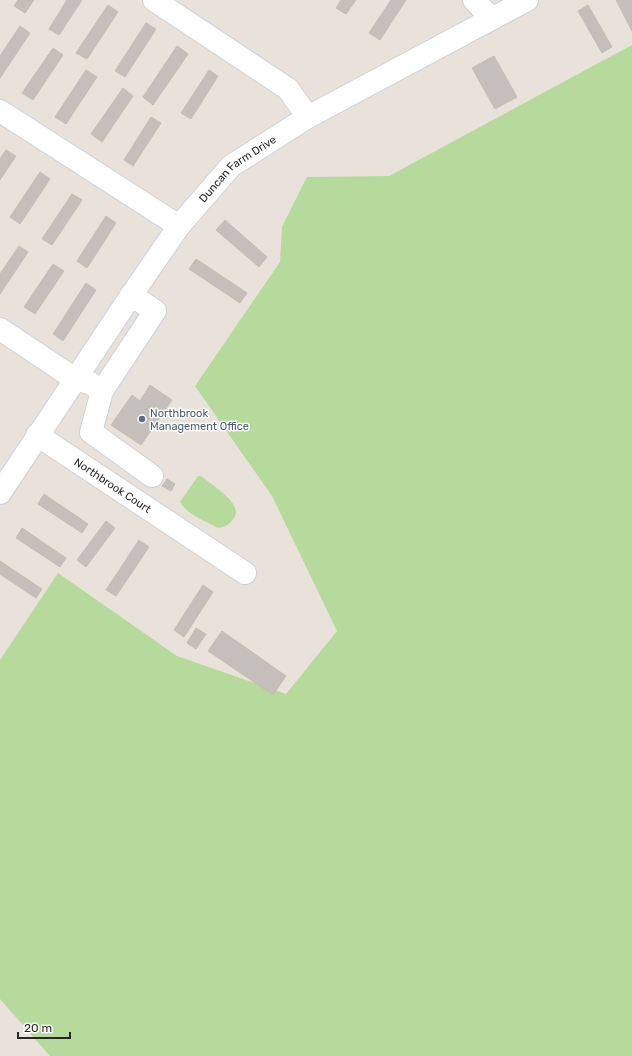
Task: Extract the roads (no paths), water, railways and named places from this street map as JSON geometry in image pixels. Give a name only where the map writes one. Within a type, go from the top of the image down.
[{"type":"street","points":[[154,0],[288,89],[308,117]]},
{"type":"street","points":[[474,0],[492,19]]},
{"type":"street","name":"Duncan Farm Drive","points":[[37,436],[179,226],[232,166],[308,117],[527,0]]},
{"type":"street","points":[[0,111],[179,226]]},
{"type":"street","points":[[131,295],[155,311],[102,391],[91,432],[152,476]]},
{"type":"street","points":[[0,329],[75,379],[90,383],[102,391]]},
{"type":"street","points":[[0,493],[37,436]]},
{"type":"street","name":"Northbrook Court","points":[[37,436],[244,573]]},
{"type":"place","name":"Northbrook Management Office","points":[[142,419]]}]
